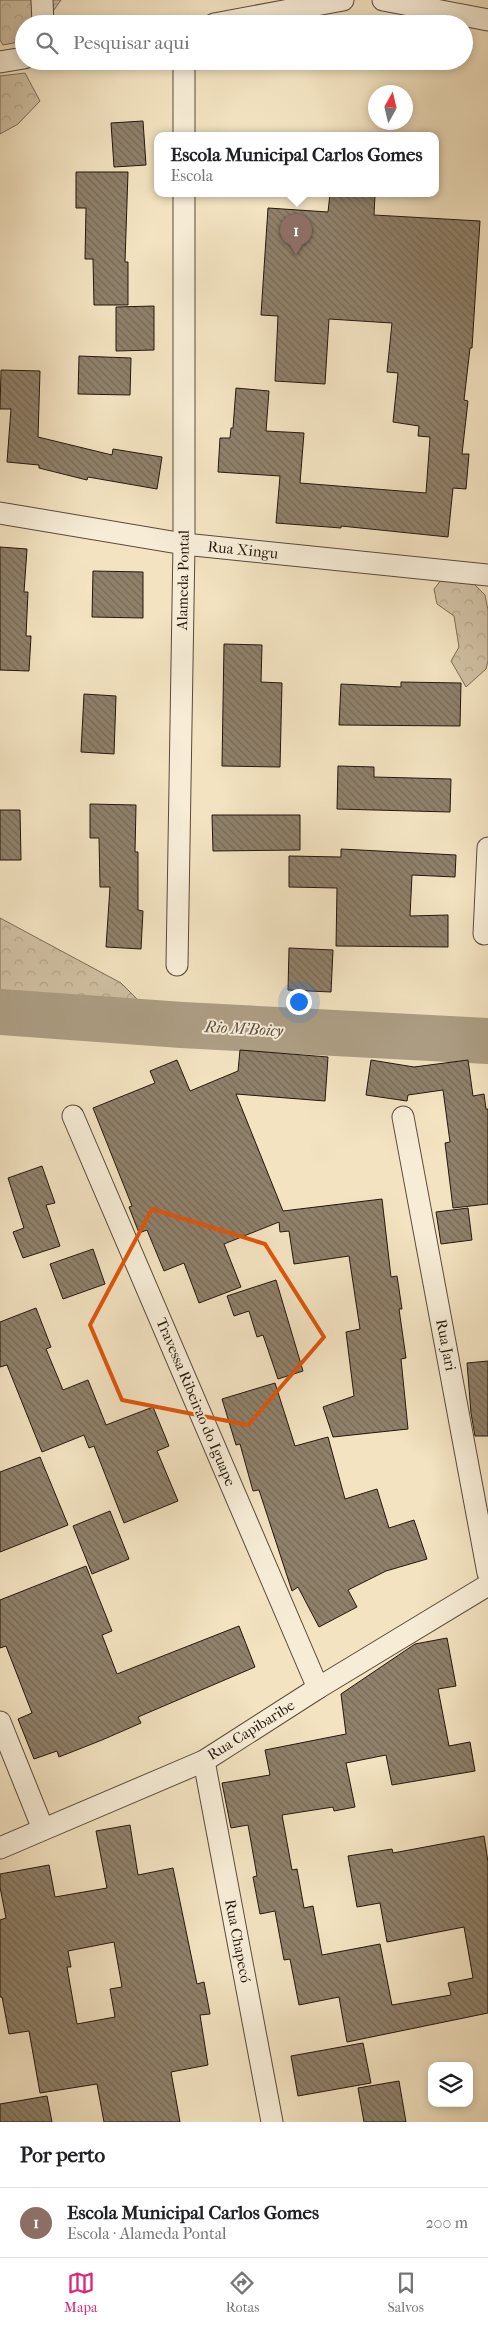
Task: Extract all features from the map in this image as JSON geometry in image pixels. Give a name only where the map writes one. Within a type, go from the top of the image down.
[{"type":"street","points":[[42,0],[43,15]]},
{"type":"street","points":[[262,15],[343,0]]},
{"type":"street","points":[[383,0],[462,15]]},
{"type":"street","points":[[473,17],[488,20]]},
{"type":"street","points":[[0,62],[15,60]]},
{"type":"street","points":[[184,70],[184,132]]},
{"type":"street","name":"Alameda Pontal","points":[[176,966],[184,544],[184,197]]},
{"type":"street","name":"Rua Xingu","points":[[0,513],[184,544],[488,575]]},
{"type":"street","points":[[484,934],[488,848]]},
{"type":"street","name":"Travessa Ribeirao do Iguape","points":[[73,1116],[318,1688]]},
{"type":"street","name":"Rua Jari","points":[[403,1117],[488,1573]]},
{"type":"street","name":"Rua Capibaribe","points":[[0,1848],[204,1761],[318,1688],[488,1585]]},
{"type":"street","points":[[0,1722],[43,1829]]},
{"type":"street","name":"Rua Chapecó","points":[[204,1761],[272,2122]]},
{"type":"highlighted area","points":[[152,1209],[265,1244],[324,1337],[248,1425],[122,1400],[90,1325]]},
{"type":"green space","points":[[0,0],[61,0],[50,15],[15,15],[15,43],[3,45],[0,40]]},
{"type":"green space","points":[[25,73],[40,101],[18,124],[0,134],[0,76]]},
{"type":"green space","points":[[467,577],[485,595],[488,610],[488,661],[486,669],[466,687],[451,661],[459,647],[454,616],[437,604],[434,589],[442,579]]},
{"type":"green space","points":[[0,918],[121,983],[144,1006],[135,1037],[0,1033]]},
{"type":"building","points":[[143,121],[146,165],[114,167],[111,123]]},
{"type":"building","points":[[76,172],[128,172],[125,262],[128,262],[128,305],[94,305],[93,259],[85,259],[86,208],[76,208]]},
{"type":"building","points":[[330,197],[375,197],[374,215],[480,221],[472,348],[470,348],[464,400],[468,401],[462,454],[469,454],[466,489],[453,488],[448,537],[341,526],[341,528],[276,523],[280,476],[218,472],[220,438],[230,438],[231,428],[233,428],[236,388],[269,391],[266,431],[304,433],[300,483],[426,493],[430,437],[418,436],[419,426],[393,422],[398,373],[387,372],[392,323],[329,319],[325,384],[275,381],[278,316],[261,315],[268,208],[328,212]]},
{"type":"building","points":[[154,306],[154,350],[116,351],[116,307]]},
{"type":"building","points":[[79,356],[131,358],[130,395],[78,394]]},
{"type":"building","points":[[1,370],[40,371],[38,437],[112,455],[113,449],[162,457],[157,489],[88,477],[87,480],[39,468],[39,465],[7,462],[11,409],[0,409]]},
{"type":"building","points":[[0,547],[27,549],[24,592],[28,592],[26,636],[31,636],[29,671],[0,670]]},
{"type":"building","points":[[93,571],[143,572],[143,618],[92,617]]},
{"type":"building","points":[[224,644],[262,645],[261,682],[282,683],[280,767],[222,766]]},
{"type":"building","points":[[401,682],[461,683],[460,726],[339,725],[341,684],[401,687]]},
{"type":"building","points":[[84,694],[116,696],[114,754],[81,752]]},
{"type":"building","points":[[338,766],[374,767],[374,777],[451,779],[450,812],[337,809]]},
{"type":"building","points":[[90,804],[136,805],[135,852],[138,852],[138,910],[143,911],[141,949],[106,947],[110,887],[100,887],[99,838],[90,838]]},
{"type":"building","points":[[0,810],[20,810],[21,860],[0,860]]},
{"type":"building","points":[[212,815],[300,815],[300,850],[213,851]]},
{"type":"building","points":[[341,849],[456,855],[455,877],[412,875],[410,916],[448,915],[448,947],[336,946],[337,888],[289,887],[289,856],[341,857]]},
{"type":"building","points":[[289,948],[333,950],[331,992],[288,990]]},
{"type":"building","points":[[240,1050],[328,1057],[325,1101],[236,1094],[283,1211],[382,1199],[391,1277],[397,1276],[402,1309],[399,1309],[406,1358],[401,1359],[408,1429],[333,1437],[323,1407],[354,1396],[346,1332],[360,1329],[349,1256],[294,1264],[289,1231],[280,1232],[279,1222],[224,1244],[241,1287],[199,1303],[184,1263],[164,1271],[147,1230],[139,1233],[129,1207],[132,1206],[93,1108],[155,1083],[150,1071],[177,1060],[190,1091],[238,1071]]},
{"type":"building","points":[[371,1060],[414,1067],[468,1060],[473,1096],[484,1094],[486,1109],[488,1109],[488,1204],[453,1208],[445,1143],[450,1142],[443,1090],[408,1095],[407,1101],[366,1095]]},
{"type":"building","points":[[42,1166],[55,1203],[46,1205],[60,1246],[23,1258],[13,1232],[24,1228],[8,1178]]},
{"type":"building","points":[[468,1208],[472,1240],[441,1244],[436,1212]]},
{"type":"building","points":[[93,1249],[105,1284],[63,1299],[50,1264]]},
{"type":"building","points":[[276,1280],[303,1371],[278,1379],[263,1335],[257,1337],[249,1311],[234,1316],[227,1296]]},
{"type":"building","points":[[36,1308],[51,1347],[46,1349],[63,1390],[88,1380],[106,1425],[153,1407],[169,1446],[157,1451],[178,1501],[124,1523],[94,1446],[89,1448],[84,1435],[42,1452],[7,1365],[0,1367],[0,1322]]},
{"type":"building","points":[[488,1361],[488,1436],[475,1436],[467,1363]]},
{"type":"building","points":[[275,1383],[295,1446],[328,1437],[345,1499],[377,1489],[389,1528],[414,1520],[427,1559],[386,1571],[348,1590],[357,1607],[319,1627],[298,1587],[292,1591],[259,1490],[253,1491],[240,1444],[236,1445],[222,1399]]},
{"type":"building","points":[[40,1457],[68,1525],[0,1552],[0,1472]]},
{"type":"building","points":[[110,1511],[129,1559],[92,1574],[73,1526]]},
{"type":"building","points":[[86,1566],[112,1631],[102,1635],[117,1674],[239,1626],[255,1667],[138,1717],[141,1723],[102,1740],[59,1757],[57,1751],[34,1759],[18,1719],[32,1713],[6,1646],[0,1648],[0,1600]]},
{"type":"building","points":[[447,1638],[456,1686],[438,1689],[449,1746],[470,1742],[475,1771],[392,1785],[386,1755],[346,1763],[355,1807],[334,1811],[333,1807],[282,1815],[292,1870],[297,1869],[304,1908],[313,1906],[322,1955],[380,1944],[392,2005],[451,1995],[448,1983],[473,1978],[464,1927],[387,1942],[380,1903],[357,1907],[348,1856],[392,1849],[393,1853],[484,1836],[488,1862],[488,2013],[347,2042],[339,1997],[299,2005],[290,1959],[284,1960],[275,1911],[260,1914],[253,1877],[257,1876],[248,1825],[231,1828],[222,1783],[270,1775],[265,1750],[346,1734],[341,1694],[415,1644]]},
{"type":"building","points":[[130,1825],[138,1875],[173,1868],[197,1984],[204,1982],[210,2014],[200,2015],[208,2065],[171,2072],[180,2122],[104,2122],[97,2084],[40,2093],[29,2031],[9,2034],[2,1997],[0,1997],[0,1920],[6,1918],[0,1887],[0,1874],[49,1865],[55,1897],[107,1888],[96,1831]],"holes":[[[114,1942],[122,1987],[110,1989],[115,2017],[77,2024],[67,1967],[71,1967],[68,1951]]]},
{"type":"building","points":[[363,2043],[371,2083],[298,2096],[291,2056]]},
{"type":"building","points":[[399,2081],[406,2122],[364,2122],[358,2088]]},
{"type":"building","points":[[47,2096],[52,2122],[0,2122],[0,2104]]},
{"type":"waterway","name":"Rio M'Boicy","points":[[0,1012],[182,1025],[488,1041]]},
{"type":"place","name":"Escola Municipal Carlos Gomes","points":[[296,255]]}]
